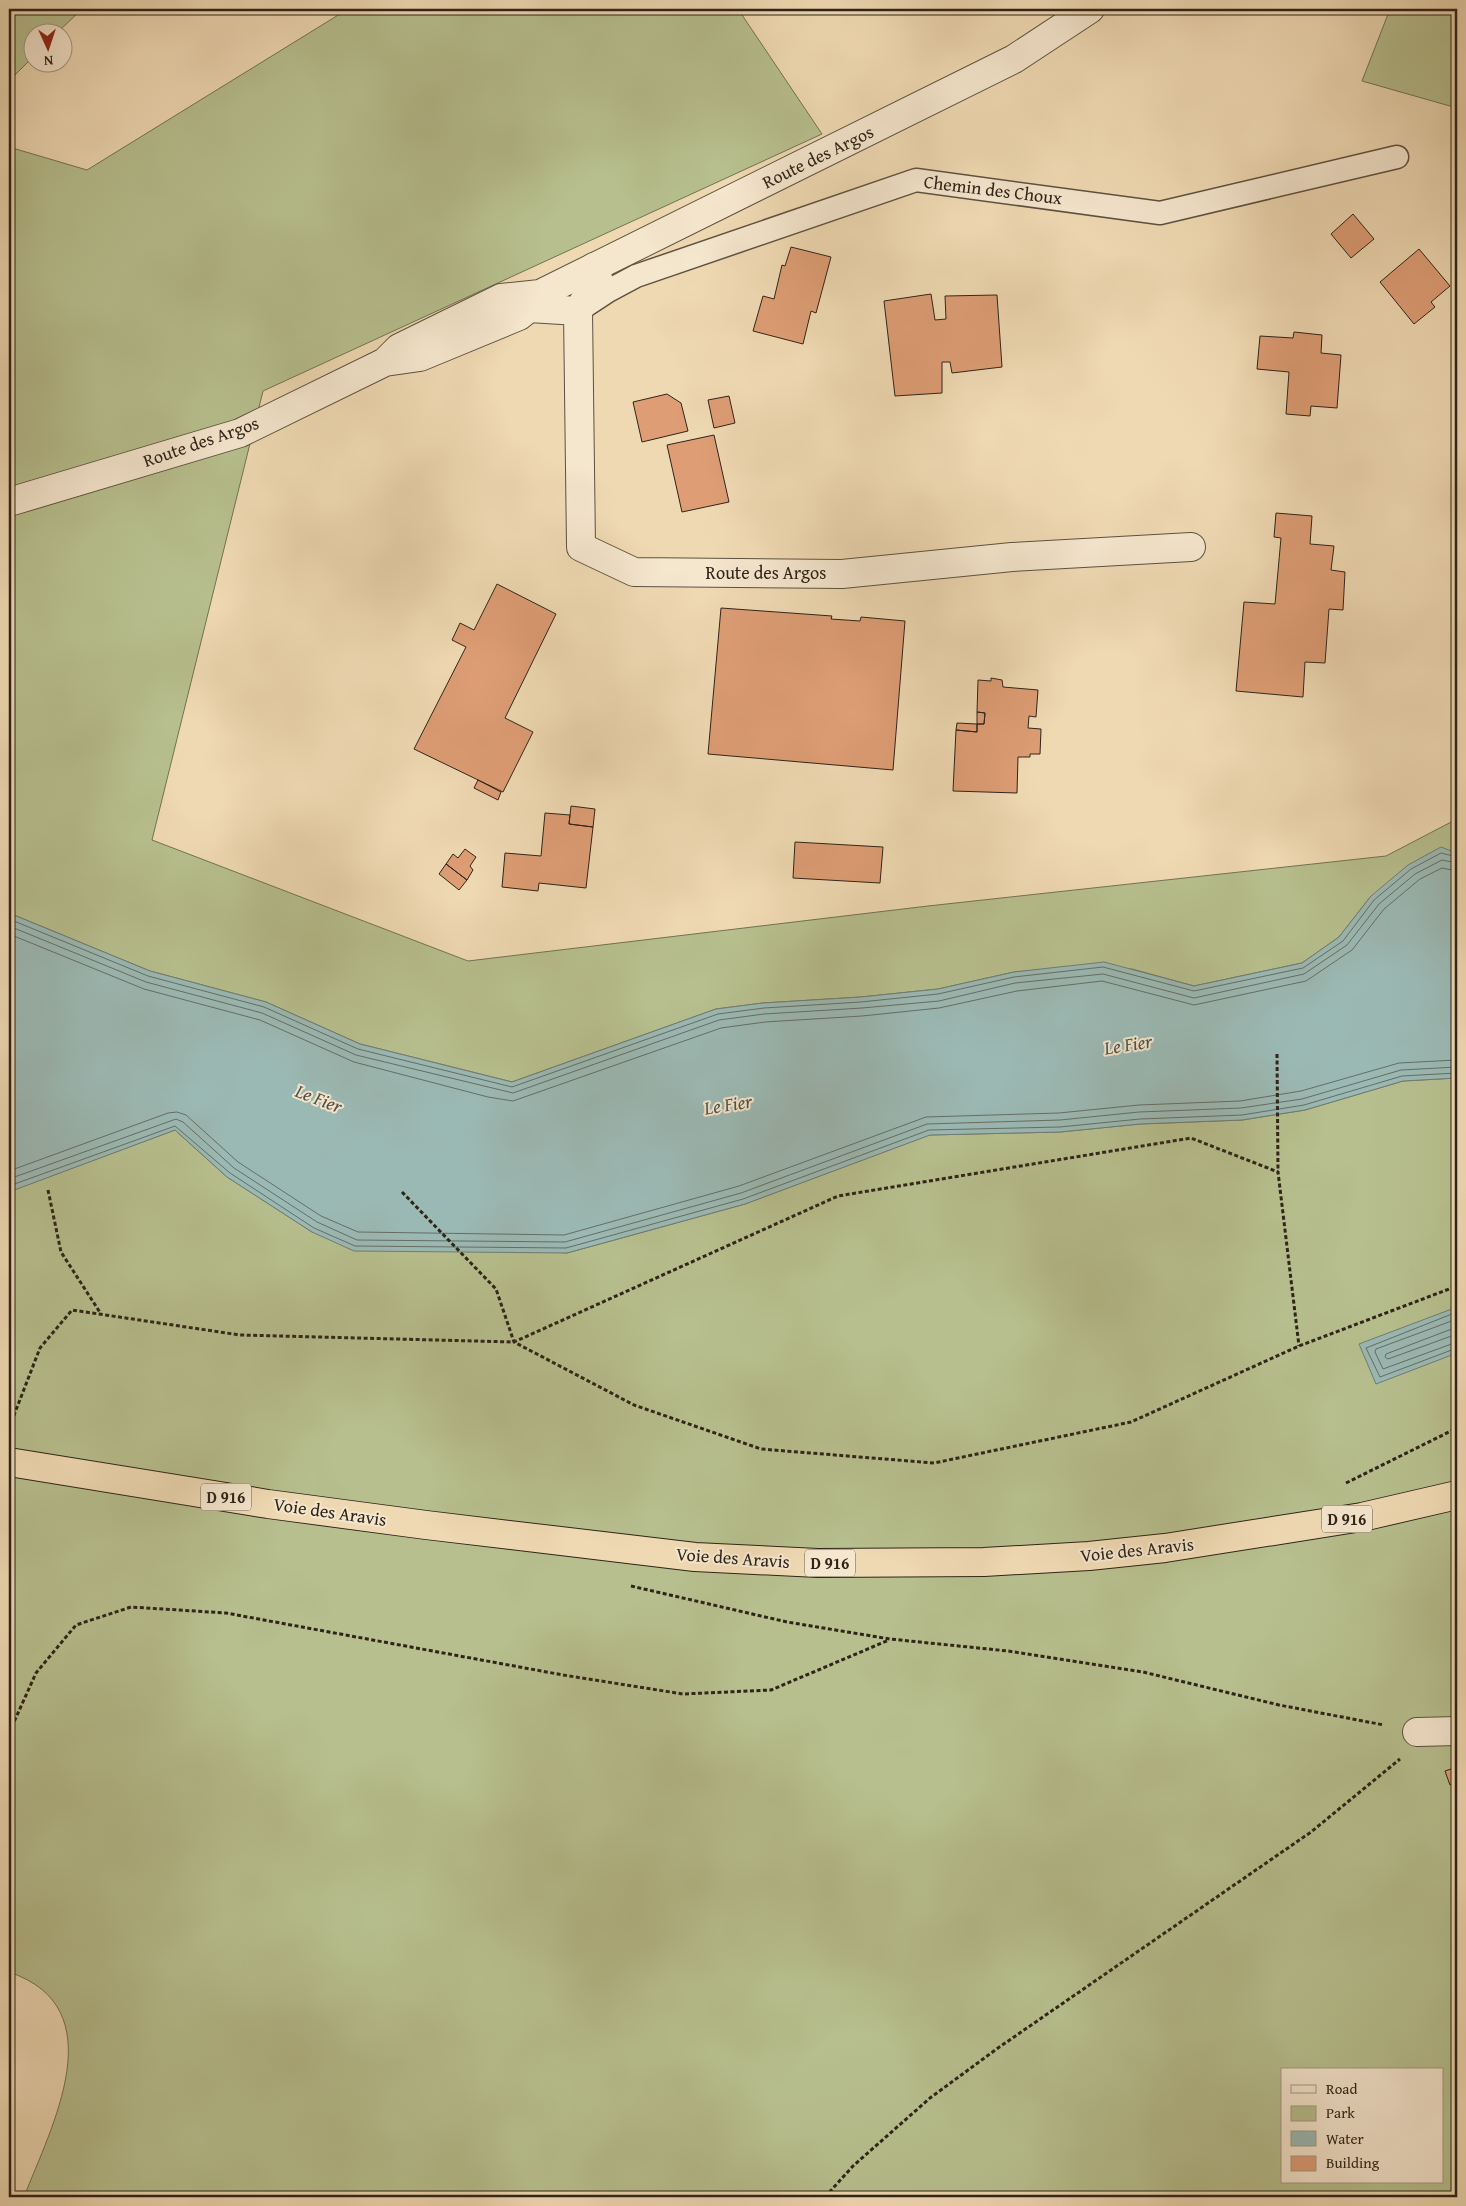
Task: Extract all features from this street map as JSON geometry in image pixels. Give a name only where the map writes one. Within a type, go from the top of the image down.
[{"type":"highway","name":"Voie des Aravis","points":[[18,1463],[268,1504],[426,1525],[695,1558],[818,1563],[984,1562],[1089,1556],[1165,1548],[1362,1517],[1457,1495]]},
{"type":"street","name":"Route des Argos","points":[[9,502],[240,433],[385,362],[399,348],[501,298],[535,301],[594,267],[1014,59],[1090,9]]},
{"type":"street","points":[[535,301],[578,311],[598,278],[594,267]]},
{"type":"street","name":"Route des Argos","points":[[578,311],[581,547],[634,572],[842,574],[1012,557],[1192,547]]},
{"type":"street","points":[[1417,1732],[1457,1731]]},
{"type":"lane","name":"Chemin des Choux","points":[[578,311],[608,291],[636,276],[916,180],[1160,213],[1397,157]]},
{"type":"path","points":[[1277,1054],[1278,1172],[1299,1346]]},
{"type":"path","points":[[9,1430],[40,1348],[72,1310],[240,1335],[514,1342],[838,1196],[1190,1138],[1278,1172]]},
{"type":"path","points":[[48,1190],[61,1252],[101,1314]]},
{"type":"path","points":[[402,1192],[496,1289],[514,1342],[634,1405],[762,1449],[934,1463],[1131,1422],[1299,1346],[1457,1286]]},
{"type":"path","points":[[624,1584],[762,1617],[890,1639],[1008,1651],[1142,1672],[1280,1705],[1417,1732],[1408,1751],[1311,1832],[998,2048],[930,2098],[853,2166],[825,2197]]},
{"type":"path","points":[[9,1733],[36,1673],[76,1625],[131,1607],[226,1613],[563,1675],[683,1694],[771,1690],[890,1639]]},
{"type":"green space","points":[[9,9],[82,9],[68,22],[22,22],[22,68],[9,81]]},
{"type":"green space","points":[[348,9],[738,9],[822,134],[263,391],[152,840],[468,961],[928,906],[1386,856],[1457,819],[1457,885],[1371,896],[1339,937],[1302,963],[1194,986],[1132,969],[1049,969],[1014,972],[938,989],[861,997],[763,1003],[716,1009],[512,1082],[360,1044],[266,1002],[150,971],[9,913],[9,147],[87,170]]},
{"type":"green space","points":[[1390,9],[1457,9],[1457,108],[1362,81]]},
{"type":"green space","points":[[1457,1078],[1457,2197],[24,2197],[59,2105],[67,2072],[68,2041],[60,2012],[41,1989],[9,1972],[10,1191],[175,1130],[227,1177],[312,1232],[567,1253],[745,1204],[929,1135],[1060,1132],[1140,1124],[1242,1120],[1305,1110],[1403,1081]]},
{"type":"water","name":"Le Fier","points":[[1441,847],[1457,853],[1457,1078],[1403,1081],[1305,1110],[1242,1120],[1140,1124],[1060,1132],[930,1135],[745,1204],[567,1253],[354,1251],[312,1232],[227,1177],[175,1130],[9,1192],[9,913],[150,971],[266,1002],[360,1044],[512,1082],[716,1009],[763,1003],[861,997],[938,989],[1014,972],[1104,962],[1194,986],[1302,963],[1339,937],[1371,896],[1408,865]]},
{"type":"water","points":[[1457,1307],[1457,1353],[1376,1384],[1359,1344]]},
{"type":"building","points":[[1353,214],[1374,239],[1351,258],[1331,234]]},
{"type":"building","points":[[791,247],[831,257],[816,313],[811,311],[803,344],[753,331],[763,296],[774,299],[782,265],[785,266]]},
{"type":"building","points":[[1419,249],[1450,286],[1431,302],[1435,307],[1414,324],[1380,282]]},
{"type":"building","points":[[931,294],[935,320],[946,319],[945,296],[997,295],[1002,367],[952,373],[950,362],[942,362],[942,393],[895,396],[884,301]]},
{"type":"building","points":[[1294,332],[1322,335],[1321,353],[1341,355],[1337,408],[1311,406],[1310,416],[1286,414],[1289,372],[1257,369],[1260,336],[1293,338]]},
{"type":"building","points":[[667,394],[681,403],[688,431],[642,442],[633,402]]},
{"type":"building","points":[[729,396],[735,423],[714,428],[708,400]]},
{"type":"building","points":[[714,435],[729,502],[682,512],[667,445]]},
{"type":"building","points":[[1276,513],[1312,516],[1310,544],[1334,546],[1331,570],[1345,572],[1343,610],[1329,609],[1325,663],[1305,662],[1303,697],[1236,691],[1244,602],[1275,604],[1281,538],[1274,537]]},
{"type":"building","points":[[497,584],[556,614],[505,718],[533,732],[503,792],[414,749],[466,647],[452,640],[460,623],[474,630]]},
{"type":"building","points":[[721,608],[832,616],[831,619],[860,621],[861,617],[905,621],[893,770],[708,754]]},
{"type":"building","points":[[991,678],[1002,680],[1003,687],[1038,690],[1036,717],[1029,716],[1028,728],[1041,729],[1040,754],[1030,754],[1030,757],[1018,757],[1017,793],[953,791],[956,730],[977,732],[977,724],[984,724],[985,713],[977,712],[978,680],[991,681]]},
{"type":"building","points":[[977,712],[985,713],[984,724],[977,724]]},
{"type":"building","points":[[957,723],[977,724],[977,732],[956,730]]},
{"type":"building","points":[[478,780],[501,792],[498,800],[474,788]]},
{"type":"building","points":[[571,806],[595,809],[593,827],[569,824]]},
{"type":"building","points":[[545,813],[570,815],[569,824],[593,827],[586,888],[539,883],[538,891],[502,887],[505,853],[541,856]]},
{"type":"building","points":[[795,842],[883,847],[880,883],[793,878]]},
{"type":"building","points":[[465,849],[476,857],[470,866],[473,870],[467,880],[446,864],[453,854],[458,858]]},
{"type":"building","points":[[446,864],[467,880],[459,890],[439,874]]},
{"type":"building","points":[[1457,1767],[1457,1783],[1450,1785],[1445,1771]]}]
